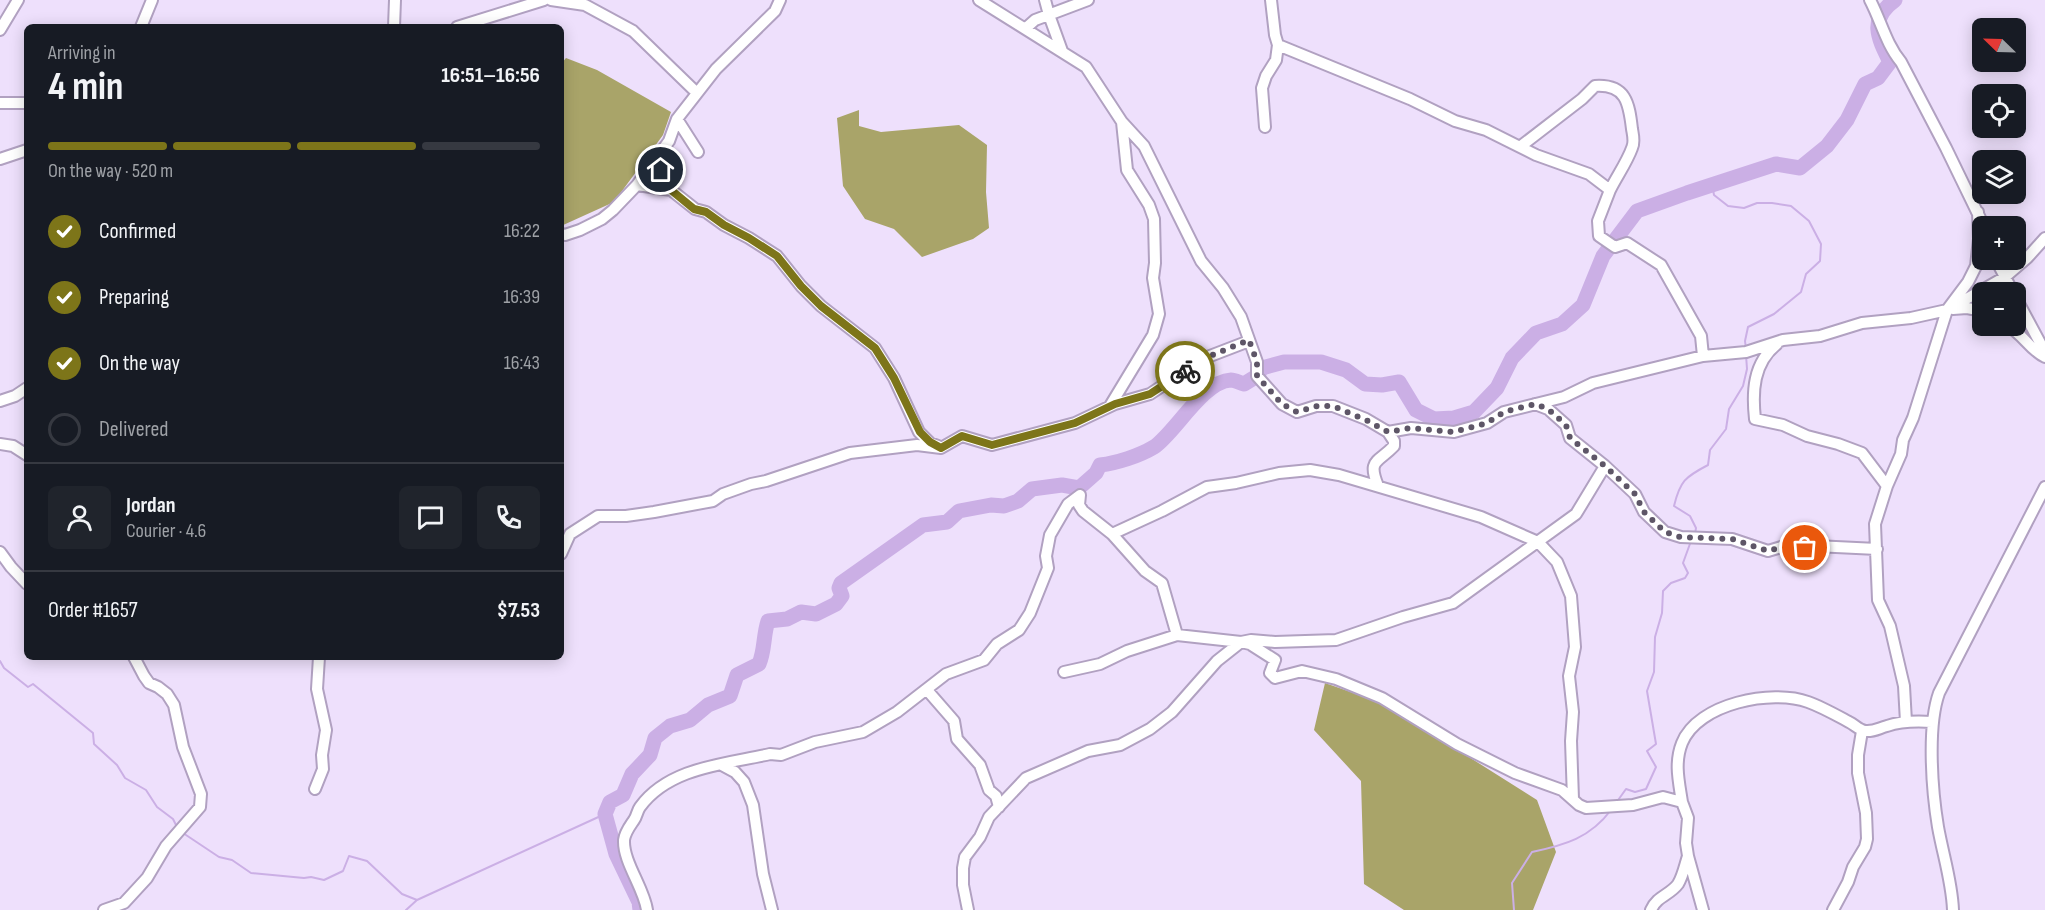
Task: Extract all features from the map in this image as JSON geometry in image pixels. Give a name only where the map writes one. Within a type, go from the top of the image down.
[{"type":"street","points":[[0,30],[18,0]]},
{"type":"street","points":[[142,24],[152,0]]},
{"type":"street","points":[[394,24],[395,0]]},
{"type":"street","points":[[468,24],[544,0]]},
{"type":"street","points":[[551,0],[585,5],[633,31],[697,93]]},
{"type":"street","points":[[564,235],[602,219],[637,185],[669,141],[677,119],[697,93],[716,69],[775,11],[780,0]]},
{"type":"street","points":[[979,0],[1086,68],[1122,122],[1144,146],[1201,261],[1223,288],[1241,317],[1257,362],[1257,376],[1282,404],[1297,412],[1317,406],[1333,406],[1388,432],[1394,441],[1394,446],[1379,457],[1375,464],[1372,472],[1378,486]]},
{"type":"street","points":[[1045,0],[1048,15],[1062,51]]},
{"type":"street","points":[[1026,28],[1035,20],[1088,0]]},
{"type":"street","points":[[1265,128],[1262,88],[1276,60],[1278,45],[1271,0]]},
{"type":"street","points":[[1870,0],[1892,51],[1901,62],[1980,216]]},
{"type":"street","points":[[1278,45],[1410,99],[1455,121],[1486,130],[1536,155],[1589,174],[1610,190]]},
{"type":"street","points":[[1521,146],[1595,86],[1606,85],[1624,95],[1628,105],[1634,145],[1610,190],[1598,221],[1599,236],[1615,247],[1627,243],[1661,265],[1701,336],[1703,356]]},
{"type":"street","points":[[0,103],[24,103]]},
{"type":"street","points":[[677,119],[698,152]]},
{"type":"street","points":[[1108,409],[1153,335],[1159,314],[1153,278],[1154,219],[1149,205],[1127,170],[1122,122]]},
{"type":"street","points":[[0,159],[24,151]]},
{"type":"street","points":[[657,156],[671,190],[694,209],[706,212],[777,256],[801,286],[821,306],[875,348],[894,378],[920,432],[930,442],[941,448]]},
{"type":"street","points":[[637,185],[671,190]]},
{"type":"street","points":[[1906,722],[1904,686],[1890,626],[1878,600],[1875,524],[1887,486],[1901,454],[1903,440],[1913,417],[1947,310],[1968,282],[1976,266],[1979,239],[1978,212]]},
{"type":"street","points":[[1947,310],[2005,277],[2045,238]]},
{"type":"street","points":[[2001,270],[2008,282]]},
{"type":"street","points":[[1388,432],[1411,428],[1454,432],[1487,423],[1504,412],[1564,397],[1593,383],[1703,356],[1746,352],[1783,340],[1820,336],[1862,323],[1911,318],[1947,310],[1972,309]]},
{"type":"street","points":[[2026,317],[2045,352]]},
{"type":"street","points":[[2022,336],[2038,353],[2045,357]]},
{"type":"street","points":[[564,547],[570,534],[598,516],[654,513],[713,501],[723,494],[751,483],[766,481],[850,453],[917,445],[941,448],[962,436],[992,445],[1075,423],[1115,404],[1150,394],[1196,364],[1249,340]]},
{"type":"street","points":[[1783,340],[1770,350],[1755,377],[1753,399],[1755,419],[1783,425],[1807,436],[1862,453],[1887,486]]},
{"type":"street","points":[[0,400],[15,396],[24,390]]},
{"type":"street","points":[[1535,404],[1548,409],[1566,425],[1570,438],[1635,494],[1644,512],[1665,532],[1680,537],[1732,539],[1768,551],[1788,545],[1805,548],[1815,546],[1877,549]]},
{"type":"street","points":[[0,444],[13,446],[24,453]]},
{"type":"street","points":[[968,910],[963,885],[965,857],[980,837],[989,817],[1026,778],[1088,751],[1120,745],[1150,729],[1172,712],[1217,661],[1241,642],[1336,639],[1453,603],[1576,514],[1605,466]]},
{"type":"street","points":[[1112,534],[1207,487],[1279,473],[1310,470],[1378,486],[1481,517],[1538,542],[1557,562],[1571,596],[1575,647],[1569,676],[1573,712],[1571,741],[1573,799]]},
{"type":"street","points":[[1953,910],[1952,889],[1938,824],[1932,749],[1934,707],[1939,693],[2045,487]]},
{"type":"street","points":[[647,910],[624,842],[628,827],[651,795],[683,774],[770,754],[781,755],[815,742],[863,732],[880,723],[946,674],[984,660],[997,644],[1019,630],[1030,613],[1048,568],[1050,535],[1068,504],[1080,495],[1079,505],[1083,512],[1112,534],[1145,571],[1162,583],[1177,635]]},
{"type":"street","points":[[0,552],[10,567],[24,581]]},
{"type":"street","points":[[1064,672],[1100,664],[1127,651],[1177,635],[1241,642],[1250,644],[1275,660],[1270,673],[1275,678],[1302,671],[1336,679],[1382,698],[1457,744],[1515,773],[1562,790],[1586,808],[1633,805],[1664,797],[1682,802]]},
{"type":"street","points":[[104,910],[124,903],[147,878],[166,846],[200,807],[201,794],[183,747],[174,705],[167,694],[150,683],[144,676],[136,660]]},
{"type":"street","points":[[315,789],[323,769],[322,755],[326,730],[317,689],[319,660]]},
{"type":"street","points":[[927,690],[954,721],[957,739],[980,765],[988,790],[996,796],[999,807]]},
{"type":"street","points":[[1702,910],[1688,856],[1686,843],[1688,818],[1682,802],[1676,768],[1682,742],[1696,725],[1723,707],[1742,701],[1768,698],[1790,698],[1807,702],[1862,730],[1873,731],[1887,725],[1906,722],[1932,722]]},
{"type":"street","points":[[1833,910],[1867,839],[1866,813],[1858,773],[1862,730]]},
{"type":"street","points":[[722,765],[735,772],[744,782],[753,805],[763,874],[772,910]]},
{"type":"street","points":[[1651,910],[1654,903],[1669,893],[1679,882],[1688,856]]},
{"type":"shaded area","points":[[566,58],[597,70],[671,112],[663,135],[614,202],[564,225],[564,60]]},
{"type":"shaded area","points":[[859,110],[859,126],[881,132],[959,125],[987,145],[986,192],[989,228],[973,239],[922,257],[894,229],[865,219],[843,186],[837,118]]},
{"type":"shaded area","points":[[1325,683],[1385,704],[1537,800],[1556,852],[1533,910],[1404,910],[1364,884],[1361,781],[1314,730]]},
{"type":"waterway","points":[[640,910],[639,902],[616,854],[605,814],[610,802],[623,795],[632,774],[650,755],[655,738],[670,726],[690,720],[708,705],[730,696],[737,675],[759,664],[768,621],[787,619],[801,612],[816,614],[836,604],[842,596],[839,588],[841,583],[923,525],[947,522],[959,511],[991,505],[1004,506],[1018,501],[1032,489],[1062,485],[1079,488],[1096,473],[1100,465],[1128,459],[1154,447],[1210,389],[1231,380],[1244,384],[1257,376],[1262,368],[1284,362],[1321,362],[1346,370],[1365,384],[1382,385],[1399,382],[1416,410],[1434,419],[1454,418],[1474,412],[1497,388],[1512,358],[1536,333],[1562,324],[1583,305],[1603,256],[1637,211],[1776,164],[1800,168],[1827,146],[1847,120],[1865,84],[1878,78],[1890,62],[1879,37],[1878,22],[1881,14],[1895,0]]},
{"type":"waterway","points":[[1712,184],[1714,195],[1728,206],[1744,208],[1757,203],[1791,206],[1809,221],[1821,244],[1820,261],[1806,274],[1801,292],[1774,314],[1748,327],[1746,349]]},
{"type":"waterway","points":[[1695,534],[1696,528],[1690,516],[1674,506],[1676,498],[1681,485],[1694,473],[1708,465],[1710,450],[1726,429],[1729,409],[1743,386],[1747,369],[1746,355]]},
{"type":"waterway","points":[[1616,803],[1626,789],[1635,792],[1646,789],[1656,767],[1647,751],[1656,744],[1647,691],[1654,672],[1655,637],[1662,613],[1663,591],[1671,583],[1685,578],[1688,573],[1683,563],[1691,541]]},
{"type":"waterway","points":[[0,661],[4,668],[28,687],[33,684],[93,733],[94,744],[117,765],[125,778],[146,790],[157,807],[173,819],[177,827]]},
{"type":"waterway","points":[[1514,910],[1512,883],[1532,852],[1576,839],[1603,820],[1611,810]]},
{"type":"waterway","points":[[406,910],[417,900],[605,814]]},
{"type":"waterway","points":[[183,833],[219,857],[232,860],[251,873],[324,880],[343,871],[349,856],[367,861],[402,894],[417,900]]},
{"type":"way so far","points":[[1185,371],[1210,356],[1249,340],[1257,362],[1257,376],[1282,404],[1297,412],[1317,406],[1333,406],[1388,432],[1411,428],[1454,432],[1487,423],[1504,412],[1535,404],[1548,409],[1566,425],[1570,438],[1635,494],[1644,512],[1665,532],[1680,537],[1732,539],[1768,551],[1788,545],[1805,548]]},
{"type":"route","points":[[661,170],[671,190],[694,209],[706,212],[777,256],[801,286],[821,306],[875,348],[894,378],[920,432],[930,442],[941,448],[962,436],[992,445],[1075,423],[1115,404],[1150,394],[1185,371]]}]
